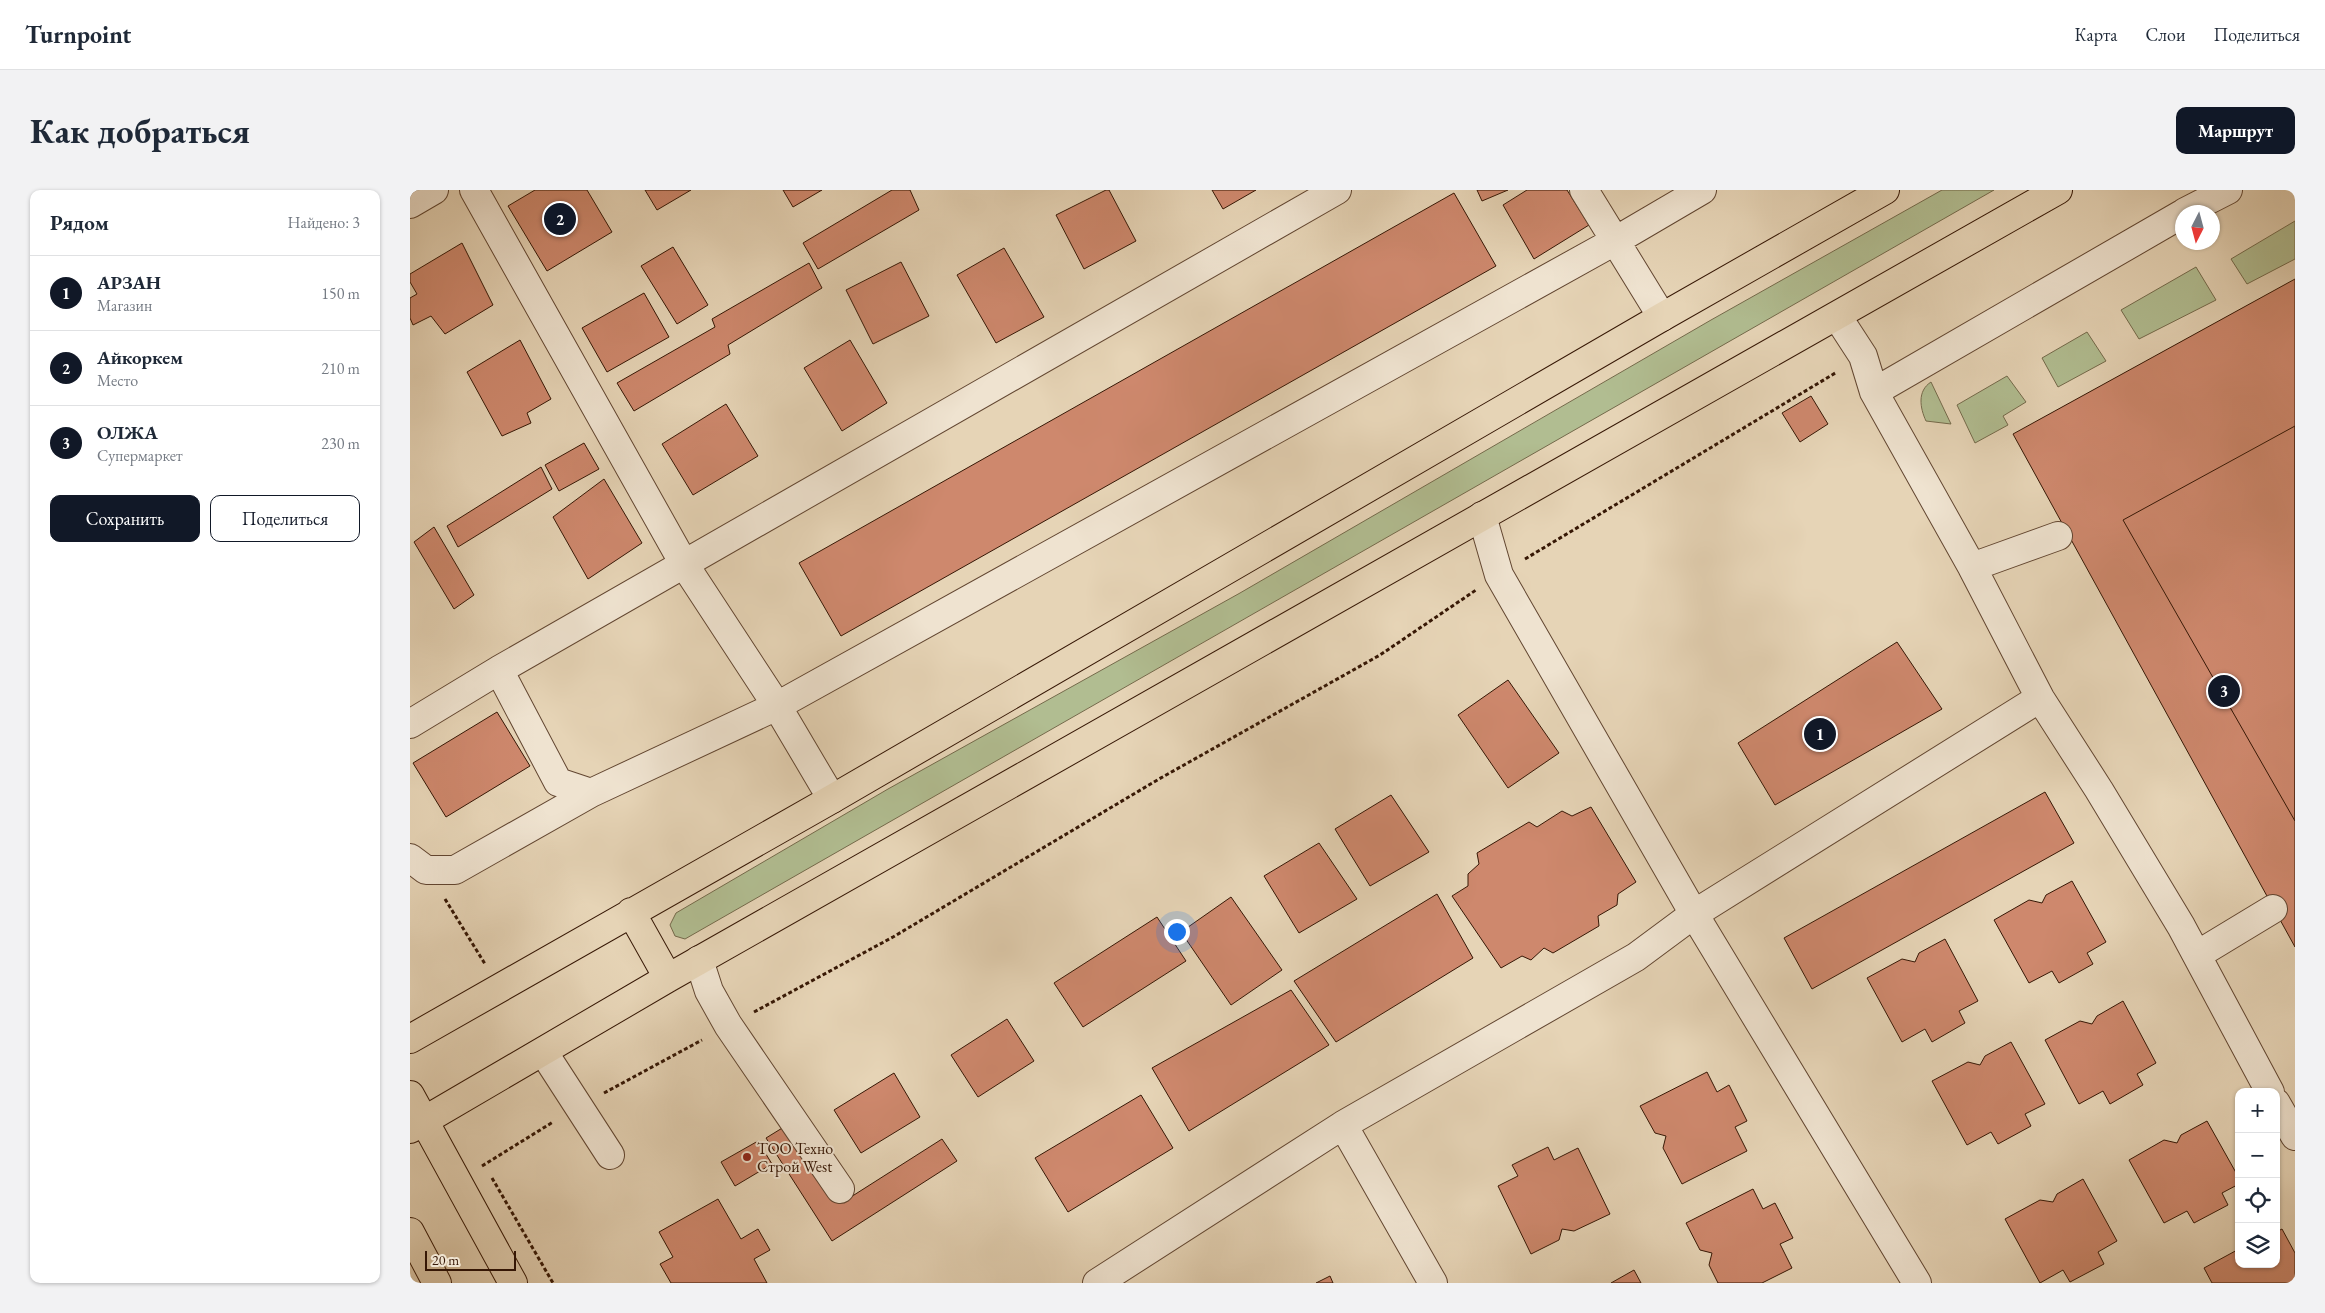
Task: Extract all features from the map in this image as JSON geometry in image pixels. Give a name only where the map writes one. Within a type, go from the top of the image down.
[{"type":"main road","points":[[410,1039],[832,799],[1662,317],[1885,190]]},
{"type":"main road","points":[[418,1125],[699,960],[2058,190]]},
{"type":"main road","points":[[631,912],[668,978]]},
{"type":"main road","points":[[410,1094],[418,1125],[458,1181],[513,1283]]},
{"type":"main road","points":[[410,1232],[437,1283]]},
{"type":"street","points":[[410,204],[434,190]]},
{"type":"street","points":[[474,190],[684,564],[777,706],[832,799]]},
{"type":"street","points":[[410,724],[499,670],[1337,190]]},
{"type":"street","points":[[1584,190],[1662,317]]},
{"type":"street","points":[[410,858],[426,870],[455,870],[591,793],[777,706],[1615,241],[1702,190]]},
{"type":"street","points":[[2199,205],[2228,190]]},
{"type":"street","points":[[1874,392],[2175,218]]},
{"type":"street","points":[[1837,316],[1863,356],[1874,392],[1972,567],[2040,698],[2100,790],[2274,1088]]},
{"type":"street","points":[[1482,516],[1499,575],[1694,914],[1918,1283]]},
{"type":"street","points":[[1972,567],[2058,536]]},
{"type":"street","points":[[499,670],[558,782],[591,793]]},
{"type":"street","points":[[1097,1283],[1343,1125],[1636,957],[1694,914],[2040,698]]},
{"type":"street","points":[[2197,955],[2273,909]]},
{"type":"street","points":[[699,960],[709,991],[728,1025],[840,1189]]},
{"type":"street","points":[[544,1052],[610,1155]]},
{"type":"street","points":[[2280,1099],[2295,1136]]},
{"type":"street","points":[[1343,1125],[1433,1283]]},
{"type":"path","points":[[458,1181],[578,1107],[894,937],[1168,774],[1380,654],[1499,575],[1863,356]]},
{"type":"path","points":[[437,895],[445,898],[500,988]]},
{"type":"path","points":[[484,1165],[553,1283]]},
{"type":"green space","points":[[1942,190],[1994,190],[685,939],[675,936],[670,925],[676,913],[888,789],[1240,593],[1711,320]]},
{"type":"green space","points":[[2295,221],[2295,259],[2247,284],[2231,259]]},
{"type":"green space","points":[[2196,267],[2216,300],[2139,339],[2121,310]]},
{"type":"green space","points":[[2087,332],[2106,361],[2058,387],[2042,358]]},
{"type":"green space","points":[[2007,376],[2026,402],[2003,416],[2008,425],[1975,443],[1957,405]]},
{"type":"green space","points":[[1931,382],[1951,424],[1926,421],[1922,411],[1921,400],[1923,390]]},
{"type":"building","points":[[535,190],[587,190],[612,232],[547,271],[508,206]]},
{"type":"building","points":[[645,190],[691,190],[657,210]]},
{"type":"building","points":[[783,190],[822,190],[793,207]]},
{"type":"building","points":[[892,190],[910,190],[919,210],[818,269],[803,243]]},
{"type":"building","points":[[1109,190],[1136,241],[1084,269],[1056,215]]},
{"type":"building","points":[[1212,190],[1256,190],[1223,209]]},
{"type":"building","points":[[1477,190],[1508,190],[1482,201]]},
{"type":"building","points":[[1527,190],[1567,190],[1589,225],[1534,259],[1503,205]]},
{"type":"building","points":[[1454,193],[1496,266],[841,636],[799,563]]},
{"type":"building","points":[[462,243],[493,305],[445,334],[431,316],[413,325],[410,318],[410,298],[417,294],[410,282],[410,274]]},
{"type":"building","points":[[673,247],[708,305],[677,324],[641,266]]},
{"type":"building","points":[[1004,248],[1044,317],[996,343],[957,275]]},
{"type":"building","points":[[901,262],[929,316],[873,344],[846,290]]},
{"type":"building","points":[[809,263],[822,288],[728,345],[730,354],[634,411],[617,383],[715,327],[712,319]]},
{"type":"building","points":[[2295,279],[2295,947],[2013,434]]},
{"type":"building","points":[[644,293],[669,337],[607,372],[582,328]]},
{"type":"building","points":[[520,340],[551,399],[527,413],[531,423],[502,436],[467,372]]},
{"type":"building","points":[[850,340],[887,403],[842,431],[804,368]]},
{"type":"building","points":[[1811,396],[1828,424],[1800,442],[1782,413]]},
{"type":"building","points":[[726,404],[758,456],[693,495],[662,444]]},
{"type":"building","points":[[2295,426],[2295,821],[2123,520]]},
{"type":"building","points":[[584,443],[599,469],[559,491],[545,465]]},
{"type":"building","points":[[541,467],[552,489],[458,547],[447,526]]},
{"type":"building","points":[[604,479],[642,543],[588,579],[553,517]]},
{"type":"building","points":[[434,527],[474,595],[454,609],[414,542]]},
{"type":"building","points":[[1897,642],[1942,709],[1775,805],[1738,743]]},
{"type":"building","points":[[1508,680],[1559,753],[1508,788],[1458,715]]},
{"type":"building","points":[[497,712],[530,766],[446,817],[413,763]]},
{"type":"building","points":[[2045,792],[2074,843],[1812,989],[1784,938]]},
{"type":"building","points":[[1391,795],[1429,852],[1370,886],[1335,829]]},
{"type":"building","points":[[1591,807],[1636,882],[1618,894],[1617,905],[1598,916],[1599,926],[1553,953],[1544,948],[1531,960],[1522,956],[1501,968],[1452,896],[1468,886],[1468,874],[1479,864],[1477,853],[1529,822],[1537,827],[1562,811],[1572,816]]},
{"type":"building","points":[[1319,843],[1357,899],[1299,933],[1264,876]]},
{"type":"building","points":[[2072,881],[2106,942],[2087,953],[2093,964],[2059,983],[2052,971],[2029,983],[1994,920],[2029,900],[2042,903],[2046,895]]},
{"type":"building","points":[[1437,894],[1473,958],[1336,1042],[1294,981]]},
{"type":"building","points":[[1231,897],[1282,970],[1231,1005],[1181,932]]},
{"type":"building","points":[[1157,917],[1186,961],[1083,1027],[1054,983]]},
{"type":"building","points":[[1945,939],[1978,1001],[1959,1011],[1965,1023],[1932,1042],[1925,1029],[1902,1042],[1867,978],[1902,959],[1915,962],[1919,953]]},
{"type":"building","points":[[1291,990],[1329,1045],[1189,1131],[1152,1068]]},
{"type":"building","points":[[2123,1001],[2156,1063],[2137,1074],[2143,1085],[2110,1104],[2103,1091],[2079,1104],[2045,1040],[2080,1021],[2092,1024],[2097,1016]]},
{"type":"building","points":[[1007,1019],[1034,1061],[978,1097],[951,1055]]},
{"type":"building","points":[[2011,1042],[2045,1104],[2025,1114],[2031,1126],[1998,1144],[1991,1132],[1967,1145],[1932,1081],[1968,1062],[1980,1065],[1985,1056]]},
{"type":"building","points":[[1707,1072],[1717,1092],[1729,1085],[1747,1121],[1735,1127],[1747,1151],[1682,1184],[1663,1148],[1666,1136],[1655,1133],[1640,1106]]},
{"type":"building","points":[[894,1073],[920,1117],[861,1153],[834,1110]]},
{"type":"building","points":[[1141,1095],[1173,1148],[1068,1212],[1035,1158]]},
{"type":"building","points":[[2207,1121],[2235,1171],[2235,1186],[2222,1193],[2228,1205],[2194,1223],[2187,1211],[2164,1223],[2129,1160],[2164,1140],[2177,1143],[2181,1135]]},
{"type":"building","points":[[792,1122],[843,1202],[942,1139],[957,1161],[832,1241],[766,1138]]},
{"type":"building","points":[[758,1141],[772,1164],[735,1186],[721,1162]]},
{"type":"building","points":[[1548,1147],[1554,1160],[1578,1148],[1610,1214],[1574,1231],[1562,1229],[1559,1240],[1531,1254],[1498,1186],[1518,1176],[1512,1165]]},
{"type":"building","points":[[2083,1179],[2117,1241],[2098,1252],[2104,1264],[2070,1282],[2063,1270],[2040,1283],[2005,1219],[2040,1200],[2053,1202],[2057,1194]]},
{"type":"building","points":[[1753,1189],[1763,1209],[1775,1203],[1793,1238],[1780,1244],[1792,1268],[1762,1283],[1718,1283],[1709,1265],[1712,1253],[1700,1250],[1686,1223]]},
{"type":"building","points":[[718,1199],[741,1239],[758,1229],[770,1250],[754,1259],[767,1283],[671,1283],[660,1264],[673,1257],[659,1232]]},
{"type":"building","points":[[2282,1229],[2295,1253],[2295,1283],[2212,1283],[2204,1268],[2235,1251],[2235,1268],[2280,1268],[2280,1230]]},
{"type":"building","points":[[1634,1270],[1641,1283],[1611,1283]]},
{"type":"building","points":[[1330,1276],[1333,1283],[1316,1283]]},
{"type":"place","name":"Айкоркем","points":[[560,219]]},
{"type":"place","name":"ОЛЖА","points":[[2224,691]]},
{"type":"place","name":"АРЗАН","points":[[1820,734]]},
{"type":"place","name":"ТОО Техно Строй West","points":[[747,1157]]}]
